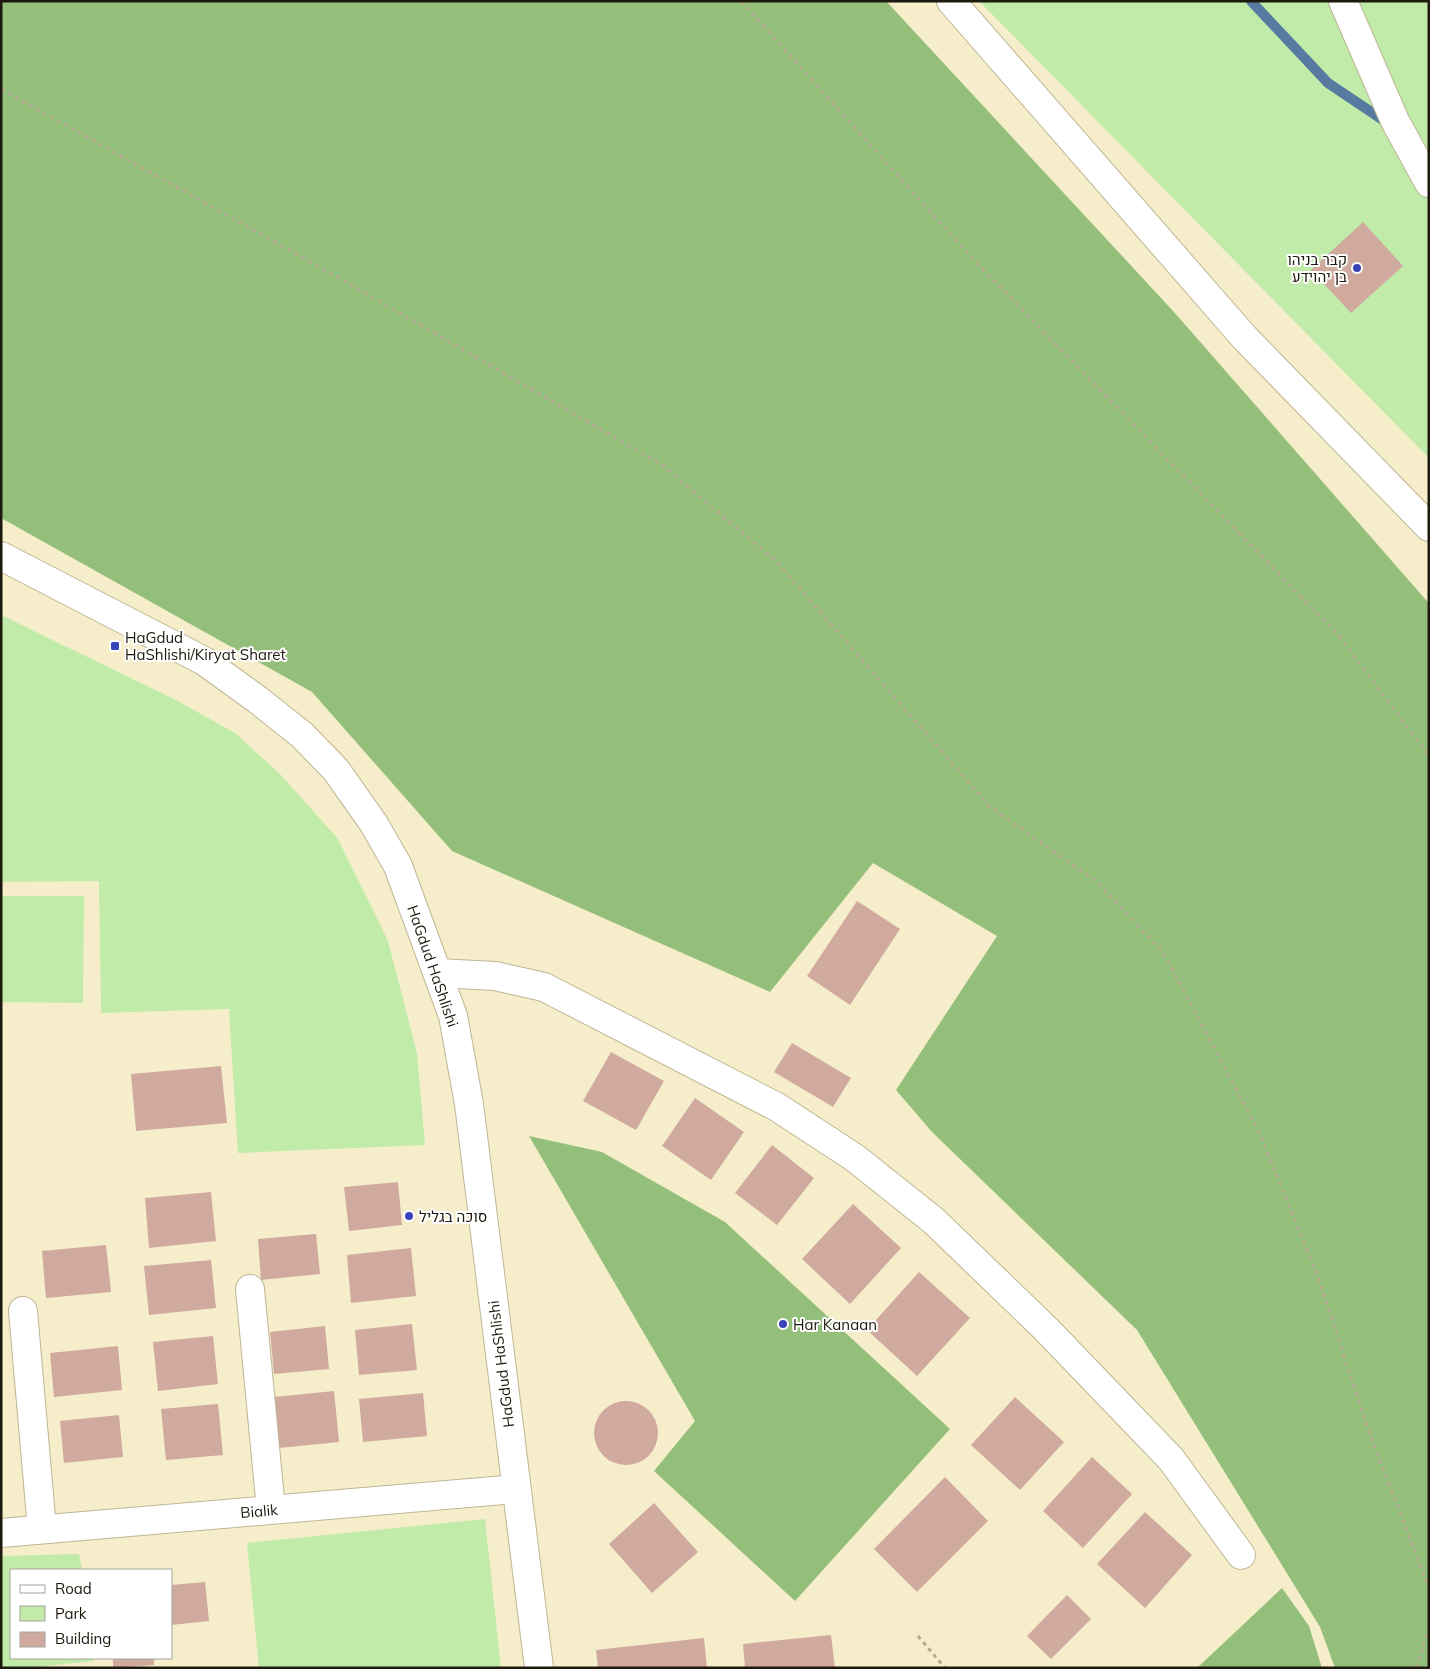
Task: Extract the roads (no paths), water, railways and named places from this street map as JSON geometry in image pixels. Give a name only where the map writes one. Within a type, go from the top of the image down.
[{"type":"street","points":[[951,1],[1244,337],[1429,527]]},
{"type":"street","points":[[1343,1],[1395,121],[1429,183]]},
{"type":"street","name":"HaGdud HaShlishi","points":[[1,556],[204,661],[258,700],[302,735],[336,770],[374,824],[398,866],[453,1016],[469,1104],[539,1668]]},
{"type":"street","points":[[438,972],[495,976],[544,987],[777,1107],[855,1158],[934,1221],[1046,1329],[1171,1459],[1241,1555]]},
{"type":"street","points":[[250,1289],[272,1510]]},
{"type":"street","points":[[23,1311],[42,1529]]},
{"type":"street","name":"Bialik","points":[[1,1533],[516,1489]]},
{"type":"waterway","points":[[1251,1],[1328,83],[1389,124]]},
{"type":"place","name":"קבר בניהו בן יהוידע","points":[[1357,268]]},
{"type":"place","name":"HaGdud HaShlishi/Kiryat Sharet","points":[[115,646]]},
{"type":"place","name":"סוכה בגליל","points":[[409,1216]]},
{"type":"place","name":"Har Kanaan","points":[[783,1324]]}]
